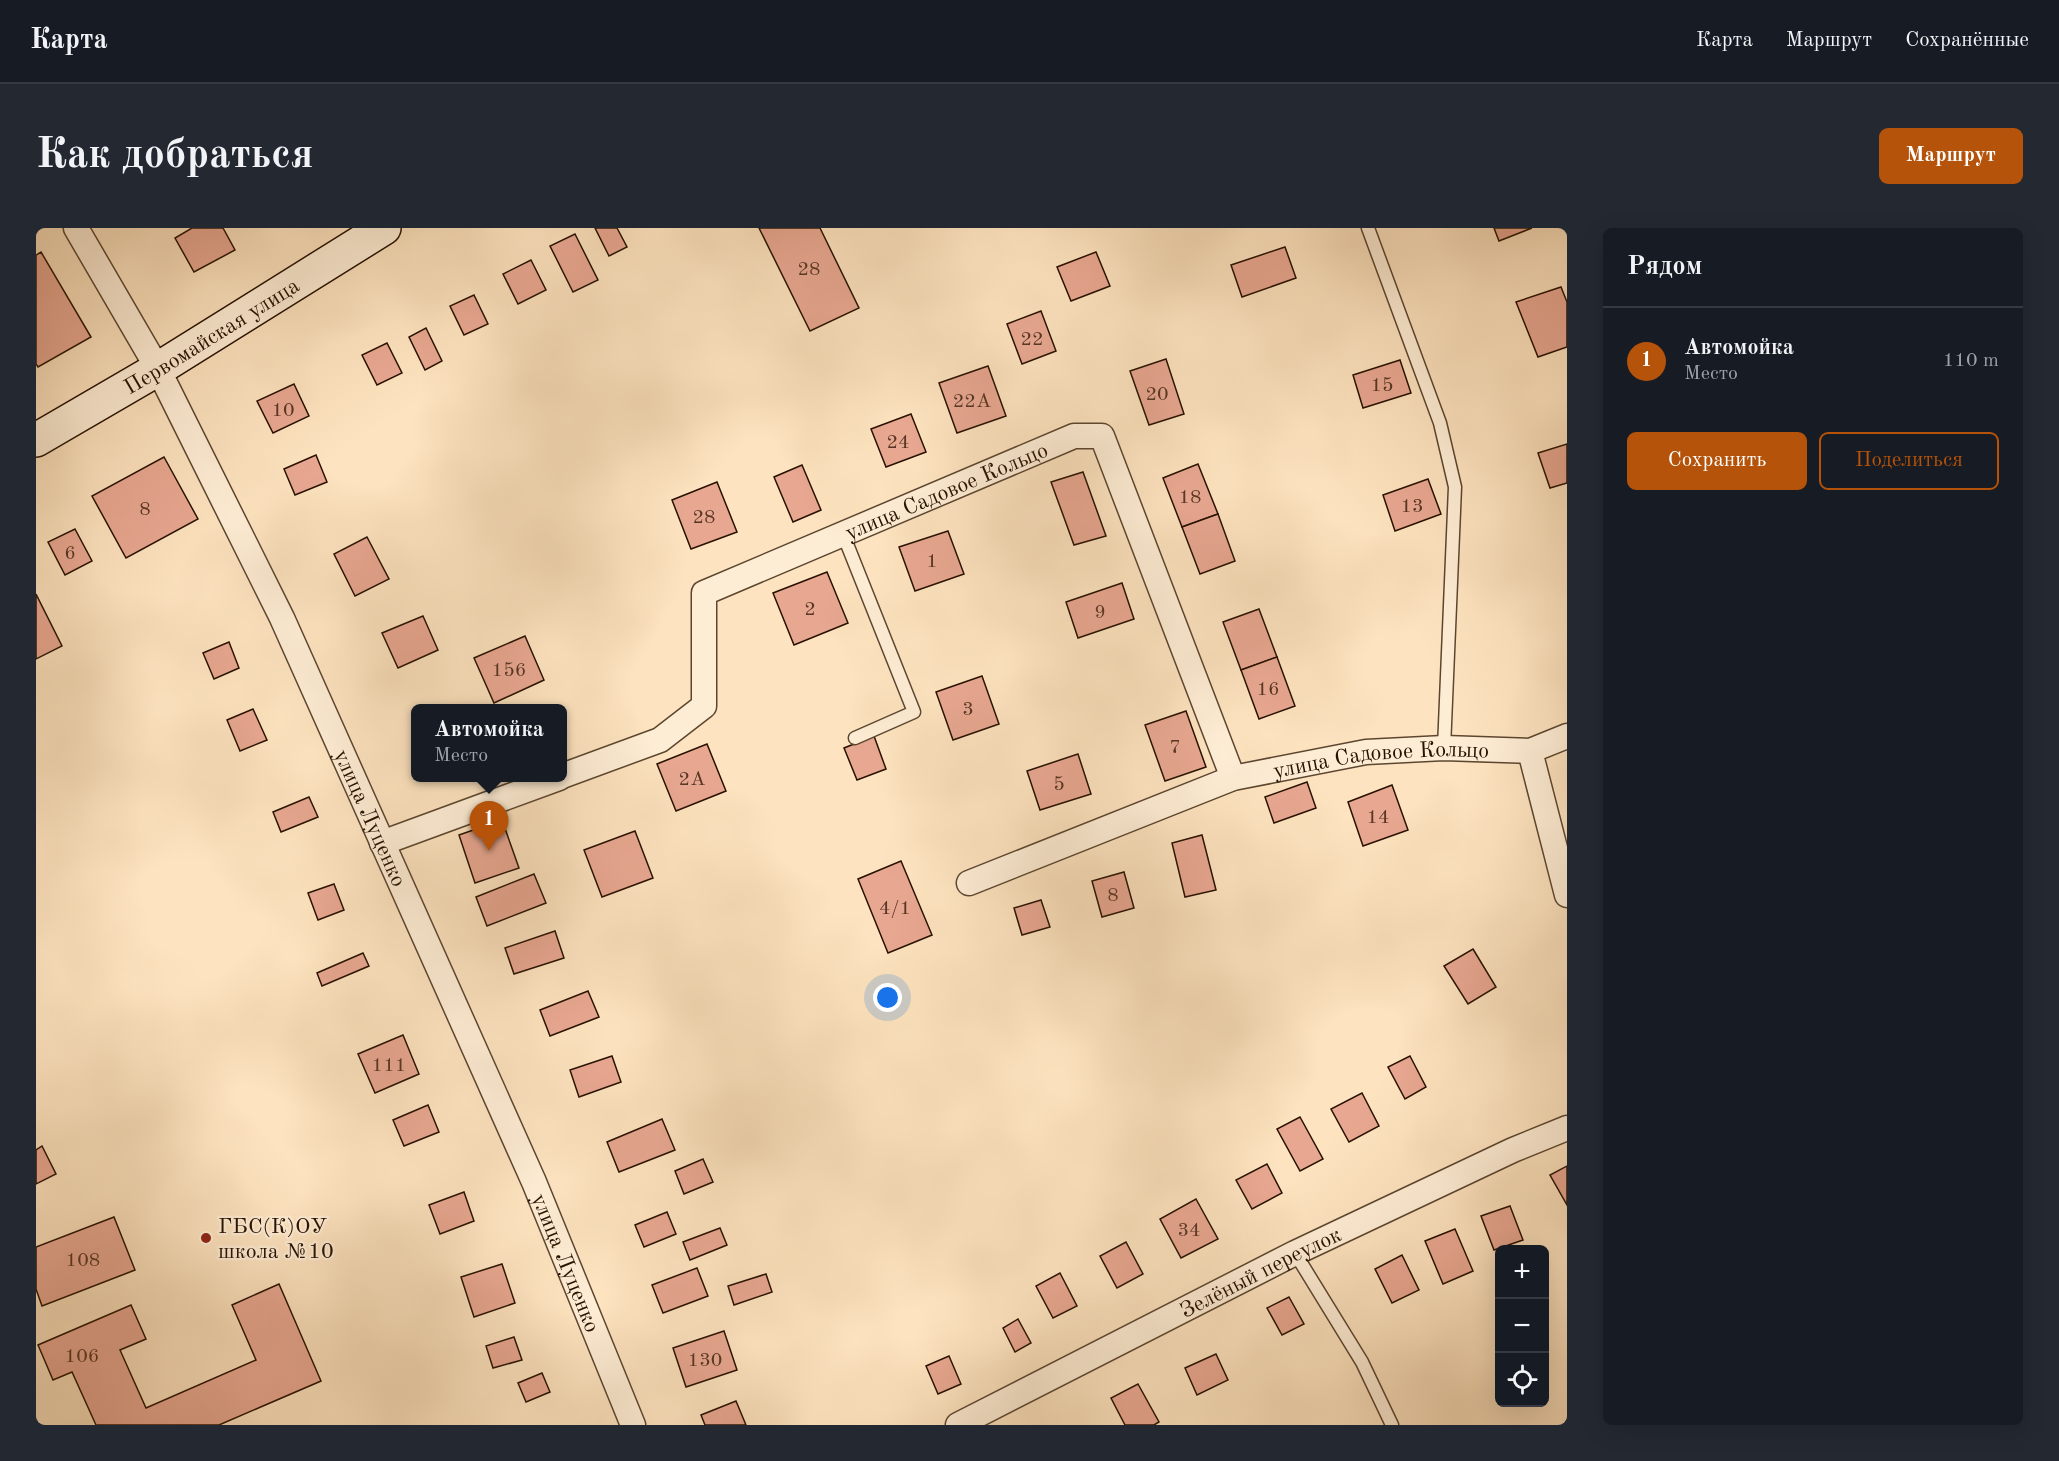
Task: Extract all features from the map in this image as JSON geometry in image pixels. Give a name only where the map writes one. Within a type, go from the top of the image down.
[{"type":"main road","name":"Первомайская улица","points":[[36,440],[158,369],[384,228]]},
{"type":"street","name":"улица Луценко","points":[[76,228],[158,369],[282,618],[534,1182],[633,1425]]},
{"type":"street","name":"улица Садовое Кольцо","points":[[567,775],[660,740],[704,706],[704,593],[1074,436],[1102,436],[1233,778]]},
{"type":"street","points":[[1567,736],[1530,751],[1567,896]]},
{"type":"street","name":"улица Садовое Кольцо","points":[[969,883],[1233,778],[1366,752],[1444,748],[1530,751]]},
{"type":"street","name":"улица Садовое Кольцо","points":[[382,843],[547,782]]},
{"type":"street","name":"Зелёный переулок","points":[[958,1425],[1295,1252],[1513,1150],[1567,1128]]},
{"type":"lane","points":[[1368,228],[1440,423],[1455,487],[1444,748]]},
{"type":"lane","points":[[843,534],[914,712],[855,738]]},
{"type":"lane","points":[[1295,1252],[1362,1362],[1392,1425]]},
{"type":"building","points":[[192,228],[223,228],[235,250],[194,272],[175,238]]},
{"type":"building","points":[[595,228],[617,228],[627,247],[609,256]]},
{"type":"building","points":[[759,228],[820,228],[859,308],[810,331]]},
{"type":"building","points":[[1494,228],[1532,228],[1499,241]]},
{"type":"building","points":[[575,234],[598,280],[573,292],[550,246]]},
{"type":"building","points":[[1285,247],[1296,278],[1242,297],[1231,265]]},
{"type":"building","points":[[41,252],[91,337],[38,367],[36,364],[36,255]]},
{"type":"building","points":[[1096,252],[1110,286],[1071,301],[1057,267]]},
{"type":"building","points":[[531,260],[546,290],[518,304],[503,274]]},
{"type":"building","points":[[1561,287],[1567,302],[1567,347],[1538,357],[1516,302]]},
{"type":"building","points":[[474,295],[488,324],[464,335],[450,306]]},
{"type":"building","points":[[1041,311],[1056,351],[1022,364],[1007,324]]},
{"type":"building","points":[[426,328],[442,361],[425,370],[409,337]]},
{"type":"building","points":[[387,343],[402,373],[377,385],[362,355]]},
{"type":"building","points":[[1166,359],[1184,414],[1149,425],[1130,371]]},
{"type":"building","points":[[1400,360],[1411,393],[1363,408],[1353,375]]},
{"type":"building","points":[[988,366],[1006,416],[957,433],[939,383]]},
{"type":"building","points":[[294,384],[309,416],[273,433],[257,401]]},
{"type":"building","points":[[911,414],[926,452],[886,467],[871,429]]},
{"type":"building","points":[[1567,444],[1567,483],[1550,488],[1538,453]]},
{"type":"building","points":[[316,455],[327,482],[295,495],[284,469]]},
{"type":"building","points":[[164,457],[198,519],[126,558],[92,496]]},
{"type":"building","points":[[1198,464],[1218,514],[1182,527],[1163,478]]},
{"type":"building","points":[[802,465],[821,510],[793,522],[774,477]]},
{"type":"building","points":[[1083,472],[1106,536],[1074,545],[1051,482]]},
{"type":"building","points":[[1428,479],[1441,514],[1395,531],[1383,495]]},
{"type":"building","points":[[717,482],[737,532],[691,549],[672,500]]},
{"type":"building","points":[[1218,514],[1235,561],[1200,574],[1182,527]]},
{"type":"building","points":[[75,529],[92,561],[65,575],[48,542]]},
{"type":"building","points":[[948,531],[964,574],[915,591],[899,547]]},
{"type":"building","points":[[367,537],[389,579],[355,596],[334,554]]},
{"type":"building","points":[[827,572],[848,623],[794,645],[773,593]]},
{"type":"building","points":[[1122,583],[1134,619],[1078,638],[1066,602]]},
{"type":"building","points":[[36,594],[62,646],[36,659]]},
{"type":"building","points":[[1259,609],[1277,657],[1241,670],[1223,622]]},
{"type":"building","points":[[423,616],[438,650],[398,668],[382,633]]},
{"type":"building","points":[[525,636],[544,680],[494,703],[474,658]]},
{"type":"building","points":[[229,642],[239,668],[214,679],[203,653]]},
{"type":"building","points":[[1277,657],[1295,706],[1259,719],[1241,670]]},
{"type":"building","points":[[982,676],[999,724],[953,740],[936,692]]},
{"type":"building","points":[[253,709],[267,740],[240,751],[227,720]]},
{"type":"building","points":[[1186,711],[1206,767],[1165,781],[1145,725]]},
{"type":"building","points":[[874,736],[886,769],[857,780],[844,748]]},
{"type":"building","points":[[707,744],[726,791],[676,811],[657,764]]},
{"type":"building","points":[[1078,754],[1091,794],[1040,810],[1027,771]]},
{"type":"building","points":[[1307,782],[1316,808],[1274,823],[1265,797]]},
{"type":"building","points":[[1392,785],[1408,830],[1363,846],[1348,802]]},
{"type":"building","points":[[309,797],[318,817],[281,832],[273,812]]},
{"type":"building","points":[[502,820],[519,868],[475,883],[459,835]]},
{"type":"building","points":[[635,831],[653,878],[602,897],[584,850]]},
{"type":"building","points":[[1202,835],[1216,890],[1185,897],[1172,843]]},
{"type":"building","points":[[901,861],[932,935],[888,953],[858,879]]},
{"type":"building","points":[[1124,872],[1134,908],[1102,917],[1092,881]]},
{"type":"building","points":[[534,874],[546,903],[487,926],[476,897]]},
{"type":"building","points":[[334,884],[344,910],[318,920],[308,893]]},
{"type":"building","points":[[1041,900],[1050,927],[1022,935],[1014,908]]},
{"type":"building","points":[[555,931],[564,958],[514,974],[505,948]]},
{"type":"building","points":[[1473,949],[1496,987],[1468,1004],[1444,966]]},
{"type":"building","points":[[363,953],[369,966],[322,986],[317,973]]},
{"type":"building","points":[[588,991],[599,1017],[550,1036],[540,1010]]},
{"type":"building","points":[[403,1035],[419,1074],[375,1093],[358,1054]]},
{"type":"building","points":[[612,1056],[621,1082],[579,1097],[570,1070]]},
{"type":"building","points":[[1410,1056],[1426,1087],[1405,1099],[1388,1067]]},
{"type":"building","points":[[1362,1093],[1379,1126],[1349,1142],[1331,1109]]},
{"type":"building","points":[[428,1105],[439,1132],[404,1146],[393,1120]]},
{"type":"building","points":[[1300,1117],[1323,1159],[1300,1171],[1277,1129]]},
{"type":"building","points":[[662,1119],[675,1150],[619,1172],[607,1142]]},
{"type":"building","points":[[42,1146],[56,1174],[36,1184],[36,1150]]},
{"type":"building","points":[[703,1159],[713,1182],[684,1194],[675,1171]]},
{"type":"building","points":[[1267,1164],[1282,1193],[1252,1209],[1236,1180]]},
{"type":"building","points":[[1567,1166],[1567,1205],[1550,1175]]},
{"type":"building","points":[[464,1192],[474,1221],[440,1234],[429,1205]]},
{"type":"building","points":[[1196,1199],[1218,1239],[1181,1258],[1160,1219]]},
{"type":"building","points":[[1510,1206],[1523,1240],[1508,1245],[1495,1245],[1494,1250],[1481,1216]]},
{"type":"building","points":[[667,1212],[676,1234],[644,1247],[635,1225]]},
{"type":"building","points":[[114,1217],[135,1270],[42,1306],[36,1289],[36,1247]]},
{"type":"building","points":[[720,1228],[727,1245],[690,1260],[683,1242]]},
{"type":"building","points":[[1455,1229],[1473,1271],[1443,1284],[1425,1241]]},
{"type":"building","points":[[1126,1242],[1143,1274],[1117,1288],[1100,1256]]},
{"type":"building","points":[[1402,1255],[1419,1290],[1392,1303],[1375,1269]]},
{"type":"building","points":[[502,1264],[515,1303],[474,1317],[461,1277]]},
{"type":"building","points":[[697,1268],[708,1296],[663,1313],[652,1285]]},
{"type":"building","points":[[1060,1273],[1077,1306],[1053,1318],[1036,1286]]},
{"type":"building","points":[[766,1274],[772,1292],[734,1305],[728,1286]]},
{"type":"building","points":[[279,1284],[321,1381],[219,1425],[96,1425],[72,1372],[53,1380],[38,1345],[131,1305],[146,1339],[120,1350],[146,1408],[256,1360],[232,1305]]},
{"type":"building","points":[[1289,1297],[1304,1324],[1282,1335],[1267,1308]]},
{"type":"building","points":[[1018,1319],[1031,1343],[1015,1352],[1003,1328]]},
{"type":"building","points":[[724,1331],[737,1370],[686,1387],[673,1348]]},
{"type":"building","points":[[514,1337],[522,1360],[493,1368],[486,1346]]},
{"type":"building","points":[[1216,1354],[1228,1380],[1197,1395],[1185,1368]]},
{"type":"building","points":[[949,1356],[961,1384],[938,1394],[926,1366]]},
{"type":"building","points":[[542,1373],[550,1392],[526,1402],[518,1383]]},
{"type":"building","points":[[1138,1384],[1159,1422],[1154,1425],[1125,1425],[1111,1398]]},
{"type":"building","points":[[736,1401],[746,1425],[705,1425],[701,1415]]},
{"type":"place","name":"Автомойка","points":[[489,851]]},
{"type":"place","name":"ГБС(К)ОУ школа №10","points":[[206,1238]]}]
